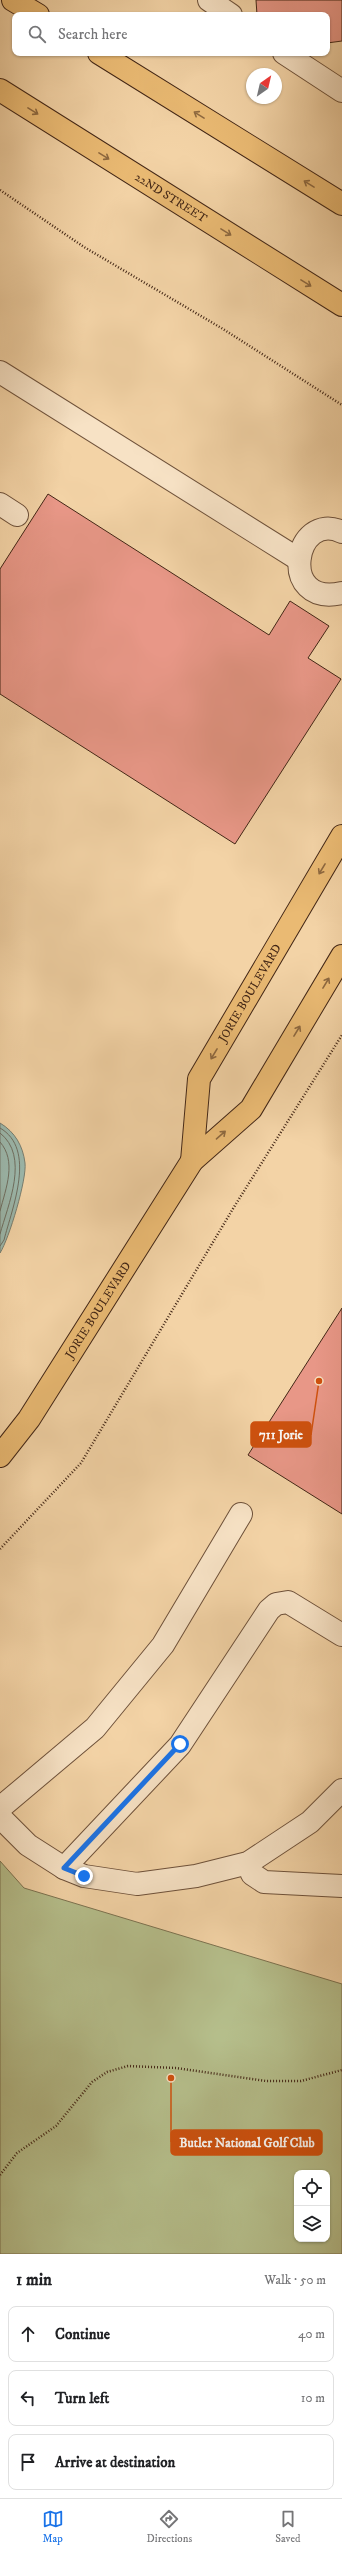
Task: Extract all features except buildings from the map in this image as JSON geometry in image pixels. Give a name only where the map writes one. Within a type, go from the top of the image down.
[{"type":"main road","points":[[13,0],[33,12]]},
{"type":"main road","points":[[104,56],[342,204]]},
{"type":"main road","name":"22ND STREET","points":[[0,90],[342,305]]},
{"type":"main road","name":"JORIE BOULEVARD","points":[[192,1160],[199,1079],[342,836]]},
{"type":"main road","name":"JORIE BOULEVARD","points":[[0,1456],[29,1419],[192,1160],[251,1109],[342,956]]},
{"type":"lane","points":[[209,0],[226,12]]},
{"type":"lane","points":[[289,56],[337,84]]},
{"type":"lane","points":[[0,372],[298,559]]},
{"type":"lane","points":[[342,532],[328,530],[317,532],[301,548],[298,559],[299,570],[304,581],[312,589],[322,594],[342,593]]},
{"type":"lane","points":[[0,1808],[96,1728],[163,1645],[241,1514]]},
{"type":"lane","points":[[64,1868],[180,1744],[269,1610],[276,1604],[288,1602],[342,1635]]},
{"type":"lane","points":[[0,1817],[28,1845],[64,1868],[84,1876],[137,1884],[196,1876],[248,1863],[310,1822],[342,1790]]},
{"type":"lane","points":[[248,1863],[252,1874],[264,1882],[342,1886]]},
{"type":"path","points":[[0,190],[84,247],[224,329],[342,405]]},
{"type":"path","points":[[0,1549],[81,1463],[234,1207],[342,1036]]},
{"type":"path","points":[[0,2175],[17,2153],[56,2126],[92,2082],[107,2072],[128,2066],[176,2068],[266,2081],[301,2081],[342,2070]]},
{"type":"green space","points":[[0,1861],[24,1888],[342,1984],[342,2254],[0,2254]]},
{"type":"water","points":[[0,1123],[14,1135],[20,1145],[24,1157],[25,1171],[17,1209],[4,1246],[0,1253]]},
{"type":"place","name":"711 Jorie","points":[[319,1381]]},
{"type":"place","name":"Butler National Golf Club","points":[[171,2078]]},
{"type":"route","points":[[84,1876],[64,1868],[180,1744]]}]
